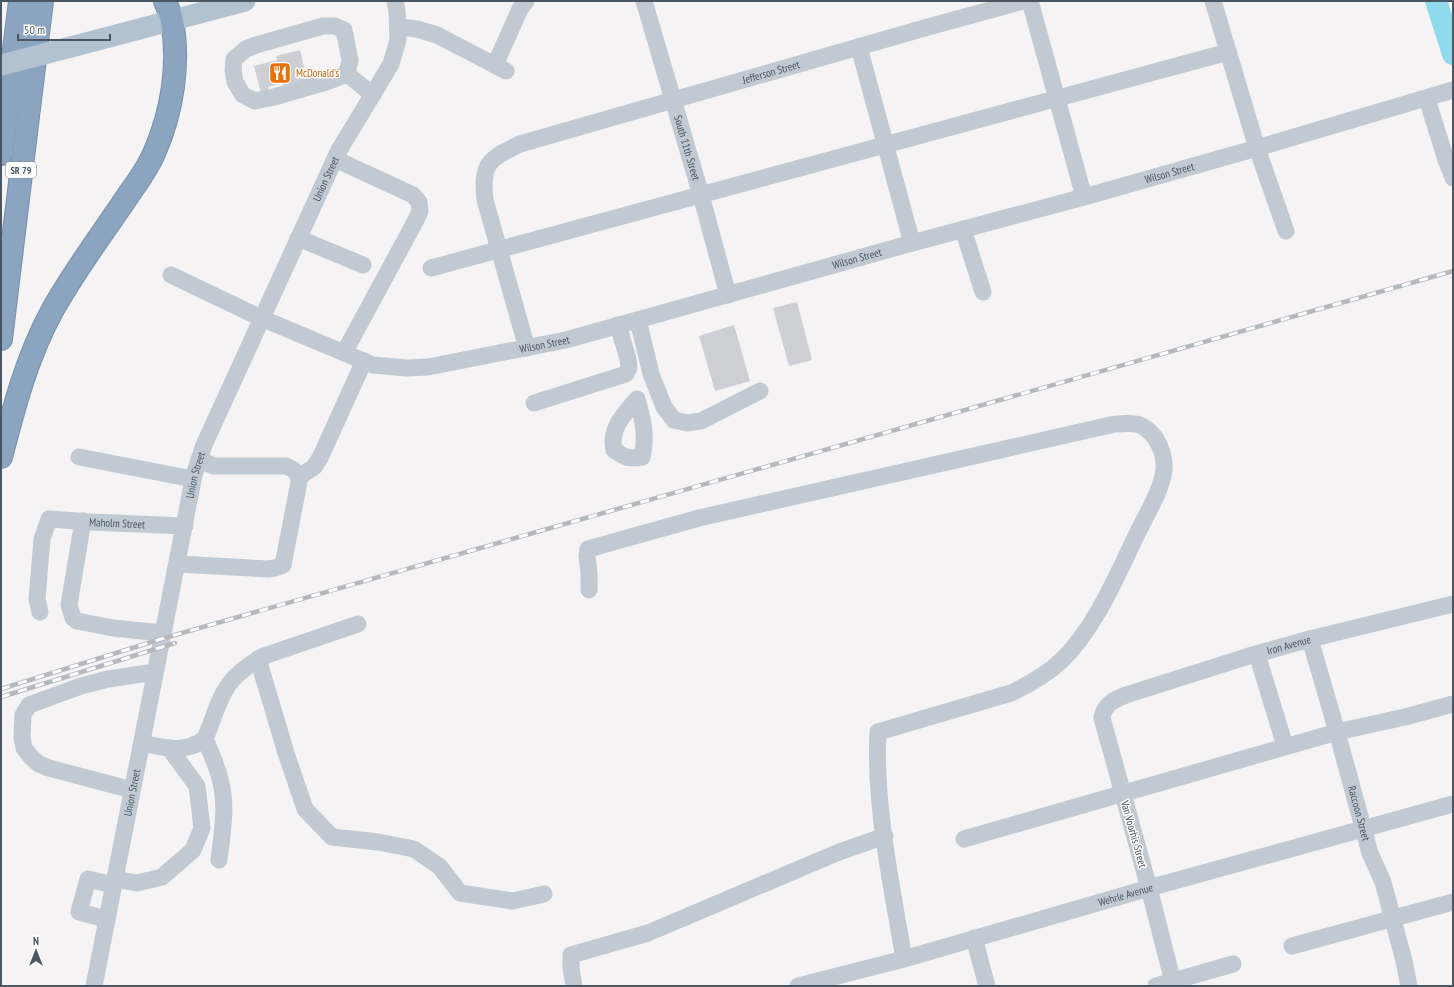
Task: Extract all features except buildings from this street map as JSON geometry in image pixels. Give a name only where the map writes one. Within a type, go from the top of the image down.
[{"type":"highway","name":"SR 79","points":[[1,154],[20,1]]},
{"type":"highway","name":"SR 79","points":[[1,339],[42,1]]},
{"type":"highway","points":[[1,457],[22,379],[36,342],[66,288],[138,181],[155,152],[168,112],[174,81],[174,51],[168,11]]},
{"type":"main road","points":[[1,65],[71,47],[168,11],[245,1]]},
{"type":"street","name":"Union Street","points":[[94,986],[162,633],[178,564],[193,479],[204,444],[335,158],[391,64],[398,40],[399,27],[395,1]]},
{"type":"street","points":[[399,27],[417,29],[436,35],[500,68],[520,9],[526,1]]},
{"type":"street","name":"South 11th Street","points":[[644,1],[702,195],[728,295]]},
{"type":"street","name":"Jefferson Street","points":[[527,348],[498,250],[483,187],[486,168],[491,160],[499,154],[520,144],[1023,1]]},
{"type":"street","points":[[1030,1],[1084,197]]},
{"type":"street","points":[[1213,1],[1257,148],[1286,231]]},
{"type":"street","points":[[323,26],[335,26],[344,30],[350,60],[347,74],[326,82],[255,101],[243,95],[235,82],[233,70],[234,59],[246,49],[323,26]]},
{"type":"street","points":[[859,47],[912,243]]},
{"type":"street","points":[[431,268],[1228,52]]},
{"type":"street","points":[[347,74],[372,95]]},
{"type":"street","name":"Wilson Street","points":[[171,275],[261,318],[373,365],[407,368],[428,367],[486,354],[566,340],[912,243],[1084,197],[1448,92]]},
{"type":"street","points":[[1426,99],[1453,178]]},
{"type":"street","points":[[335,158],[413,196],[419,202],[420,211],[413,227],[344,353]]},
{"type":"street","points":[[963,229],[983,292]]},
{"type":"street","points":[[298,238],[363,265]]},
{"type":"street","points":[[638,320],[651,374],[664,406],[674,420],[687,423],[700,421],[760,391]]},
{"type":"street","points":[[618,325],[637,399]]},
{"type":"street","points":[[299,477],[314,467],[320,458],[364,361]]},
{"type":"street","points":[[534,403],[626,374],[629,368]]},
{"type":"street","points":[[589,590],[588,549],[699,518],[1115,424],[1130,423],[1141,426],[1153,435],[1162,451],[1164,468],[1160,488],[1120,569],[1091,623],[1061,661],[1040,676],[1010,693],[878,732],[880,793],[885,836],[904,959]]},
{"type":"street","points":[[79,457],[193,479]]},
{"type":"street","points":[[178,564],[268,569],[283,565],[299,482],[299,477],[294,469],[286,466],[214,466],[199,460]]},
{"type":"street","name":"Maholm Street","points":[[40,612],[37,599],[42,539],[49,519],[185,526]]},
{"type":"street","points":[[83,521],[69,605],[73,618],[77,621],[113,628],[162,633]]},
{"type":"street","name":"Iron Avenue","points":[[1126,695],[1310,639],[1453,604]]},
{"type":"street","points":[[142,743],[169,748],[186,749],[196,746],[205,739],[221,696],[227,685],[238,673],[264,656],[358,624]]},
{"type":"street","name":"Raccoon Street","points":[[1310,639],[1370,853],[1383,882],[1404,961],[1409,986]]},
{"type":"street","points":[[1257,654],[1285,746]]},
{"type":"street","points":[[258,659],[305,809],[332,837],[378,842],[414,849],[440,867],[460,893],[513,901],[544,894]]},
{"type":"street","points":[[132,790],[39,764],[24,748],[22,737],[22,715],[29,705],[81,686],[108,679],[155,672]]},
{"type":"street","name":"Van Voorhis Street","points":[[1126,695],[1113,700],[1107,705],[1102,718],[1174,984]]},
{"type":"street","points":[[964,839],[1285,746],[1453,704]]},
{"type":"street","points":[[205,739],[221,781],[223,793],[223,828],[219,860]]},
{"type":"street","points":[[106,919],[79,912],[88,879],[137,883],[162,877],[193,850],[202,828],[196,786],[169,748]]},
{"type":"street","name":"Wehrle Avenue","points":[[798,986],[845,980],[904,959],[974,938],[1453,804]]},
{"type":"street","points":[[574,986],[571,968],[571,955],[648,933],[832,855],[885,836]]},
{"type":"street","points":[[1292,946],[1453,902]]},
{"type":"street","points":[[974,938],[987,986]]},
{"type":"street","points":[[1156,986],[1174,984],[1233,964]]},
{"type":"waterway","points":[[1436,1],[1453,54]]},
{"type":"railway","points":[[1,689],[161,639],[1453,271]]},
{"type":"railway","points":[[1,697],[175,643]]},
{"type":"place","name":"McDonald's","points":[[280,73]]}]
